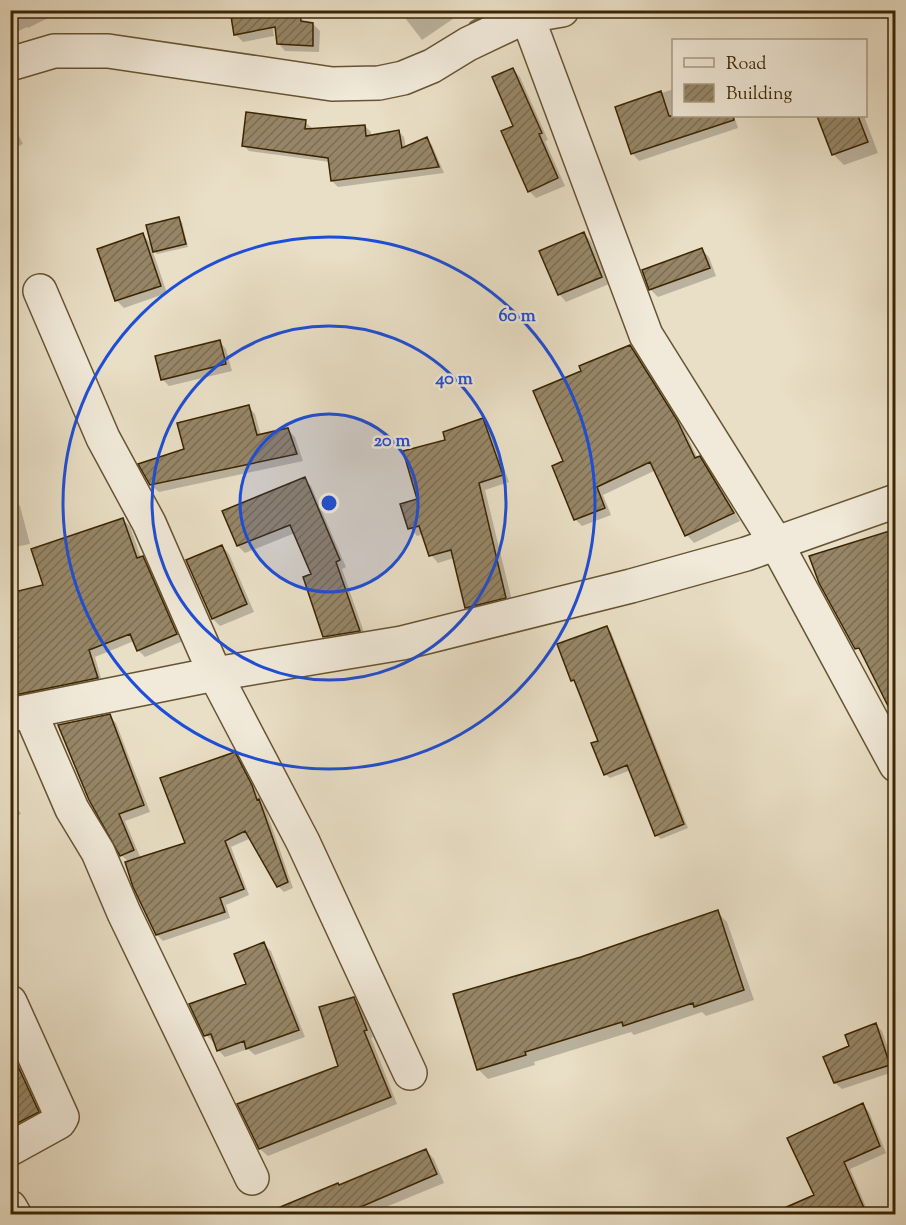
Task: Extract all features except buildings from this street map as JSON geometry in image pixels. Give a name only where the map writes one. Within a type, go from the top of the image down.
[{"type":"street","points":[[10,64],[54,51],[108,51],[332,84],[379,83],[403,78],[432,66],[468,44],[527,16],[562,10]]},
{"type":"street","points":[[527,16],[646,335],[776,543],[896,765]]},
{"type":"street","points":[[40,291],[103,438],[148,523],[215,674],[303,842],[410,1073]]},
{"type":"street","points":[[252,1178],[124,913],[98,852],[20,713],[215,674],[402,643],[631,586],[746,554],[896,501]]},
{"type":"street","points":[[10,1002],[62,1117],[59,1122],[10,1149]]},
{"type":"street","points":[[10,1207],[14,1215]]},
{"type":"waterway","points":[[473,25],[488,16],[501,12]]}]
